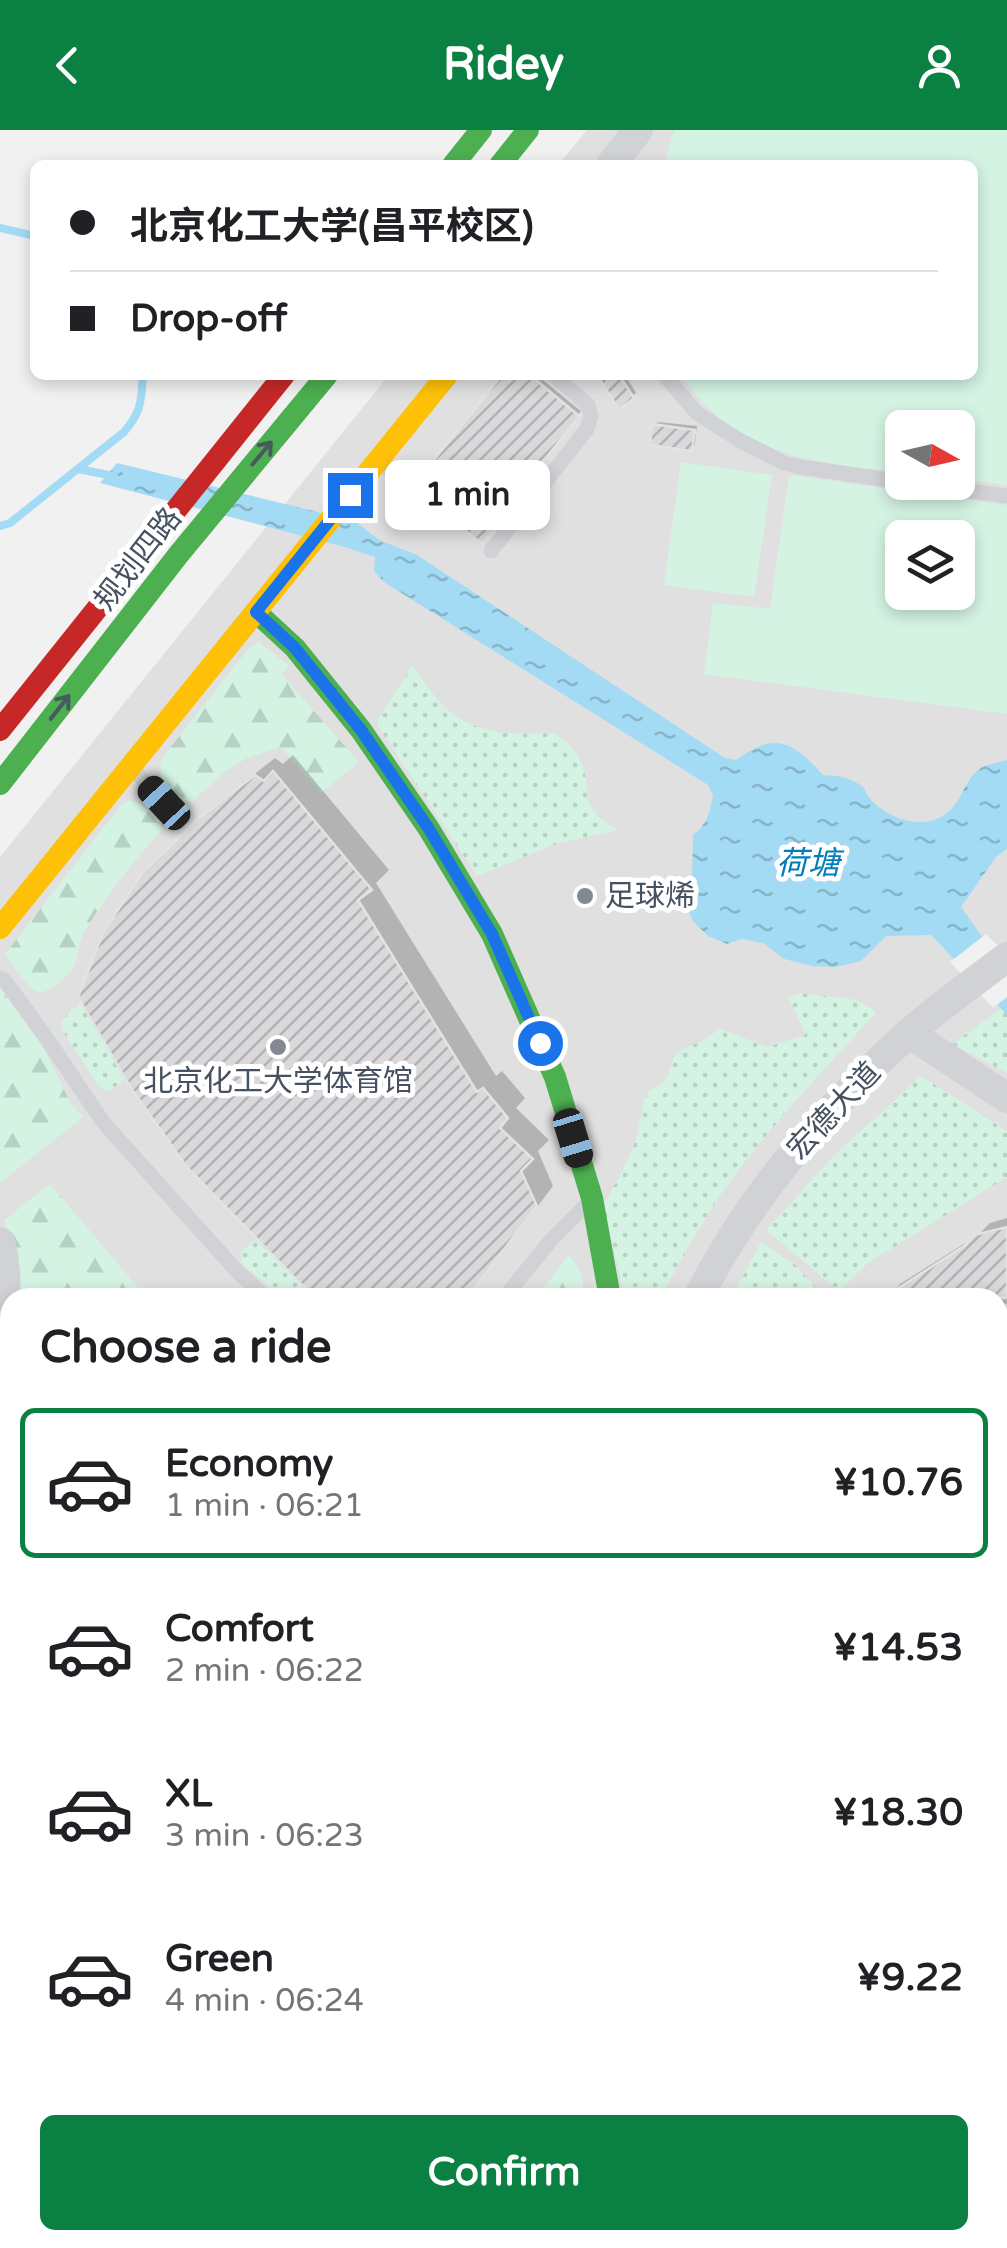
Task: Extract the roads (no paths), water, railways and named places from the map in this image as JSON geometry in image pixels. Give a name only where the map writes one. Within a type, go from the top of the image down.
[{"type":"street","points":[[456,160],[480,130]]},
{"type":"street","points":[[504,160],[528,130]]},
{"type":"street","points":[[615,160],[638,130]]},
{"type":"street","name":"规划四路","points":[[0,730],[280,380]]},
{"type":"street","name":"规划四路","points":[[0,784],[179,554],[323,380]]},
{"type":"street","points":[[0,928],[443,380]]},
{"type":"street","points":[[256,612],[295,648],[361,730],[429,829],[492,934],[555,1078],[592,1198],[608,1288]]},
{"type":"street","name":"宏德大道","points":[[704,1288],[729,1242],[798,1146],[909,1034],[1007,958]]},
{"type":"street","points":[[909,1034],[1007,1098]]},
{"type":"street","points":[[0,1242],[6,1262],[5,1288]]},
{"type":"lane","points":[[491,551],[588,429],[588,405],[559,380]]},
{"type":"lane","points":[[668,380],[697,413],[784,462],[885,479]]},
{"type":"lane","points":[[378,461],[420,496]]},
{"type":"lane","points":[[975,492],[1007,496]]},
{"type":"lane","points":[[131,767],[164,803]]},
{"type":"lane","points":[[0,978],[103,1122],[256,1288]]},
{"type":"lane","points":[[512,1288],[592,1198]]},
{"type":"water","name":"荷塘","points":[[117,463],[355,521],[379,540],[417,555],[725,758],[736,760],[762,745],[783,744],[802,754],[823,775],[855,782],[875,804],[901,819],[921,822],[939,818],[953,808],[978,770],[1007,760],[1007,849],[996,857],[961,907],[986,942],[1007,962],[1007,1015],[931,935],[886,936],[861,961],[836,967],[784,959],[763,943],[741,939],[727,944],[708,936],[693,921],[686,905],[693,835],[707,818],[713,795],[708,785],[384,582],[374,571],[375,557],[100,483]]},
{"type":"waterway","points":[[0,228],[30,235]]},
{"type":"waterway","points":[[0,526],[10,523],[124,432],[139,405],[142,380]]},
{"type":"waterway","points":[[78,469],[114,476]]},
{"type":"place","name":"足球烯","points":[[585,896]]},
{"type":"place","name":"北京化工大学体育馆","points":[[278,1047]]}]
